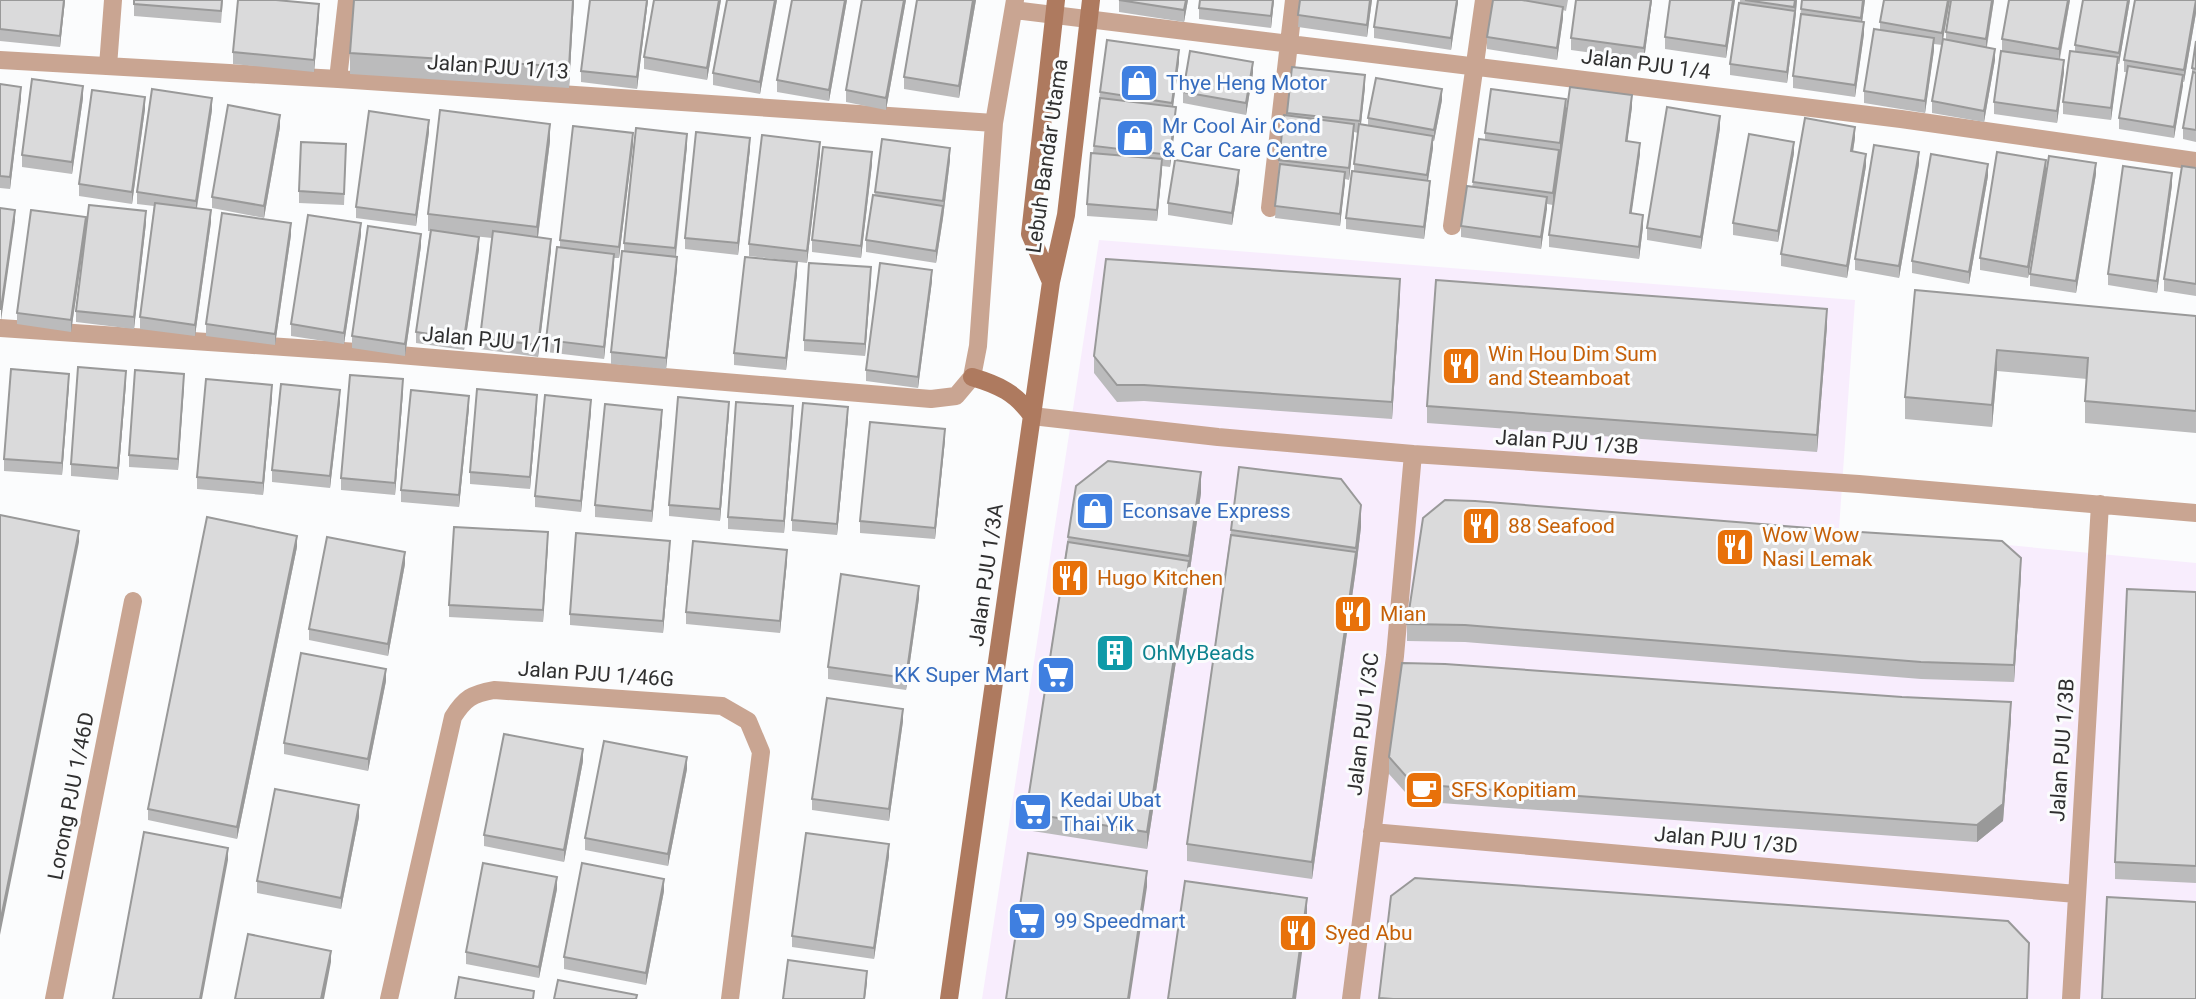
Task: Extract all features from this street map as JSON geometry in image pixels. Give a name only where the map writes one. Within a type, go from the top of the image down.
[{"type":"main road","name":"Lebuh Bandar Utama","points":[[1051,282],[1066,215],[1091,0]]},
{"type":"main road","name":"Lebuh Bandar Utama","points":[[1051,282],[1030,234],[1055,8]]},
{"type":"main road","name":"Jalan PJU 1/3A","points":[[949,999],[1051,282]]},
{"type":"main road","points":[[972,377],[1008,390],[1021,400],[1032,416]]},
{"type":"street","points":[[108,66],[113,0]]},
{"type":"street","points":[[338,79],[347,0]]},
{"type":"street","points":[[1270,208],[1294,0]]},
{"type":"street","points":[[1452,226],[1484,0]]},
{"type":"street","points":[[972,377],[978,346],[994,123],[1014,5]]},
{"type":"street","name":"Jalan PJU 1/4","points":[[1014,5],[1055,8],[1088,20],[1475,65],[1901,119],[2196,161]]},
{"type":"street","name":"Jalan PJU 1/13","points":[[0,60],[338,79],[994,123]]},
{"type":"street","name":"Jalan PJU 1/11","points":[[0,328],[387,354],[931,399],[956,396],[972,377]]},
{"type":"street","name":"Jalan PJU 1/3B","points":[[1032,416],[1218,437],[1413,454],[1860,484],[2196,513]]},
{"type":"street","name":"Jalan PJU 1/3C","points":[[1351,999],[1395,656],[1413,454]]},
{"type":"street","name":"Jalan PJU 1/3B","points":[[2071,999],[2100,504]]},
{"type":"street","name":"Lorong PJU 1/46D","points":[[54,999],[133,601]]},
{"type":"street","name":"Jalan PJU 1/46G","points":[[389,999],[453,717],[463,701],[478,693],[494,690],[722,706],[748,721],[761,751],[730,999]]},
{"type":"street","name":"Jalan PJU 1/3D","points":[[1372,832],[2076,894]]},
{"type":"shaded area","points":[[1099,240],[1855,300],[1839,529],[2196,563],[2196,999],[982,999]]},
{"type":"building","points":[[0,0],[64,0],[60,36],[0,29]]},
{"type":"building","points":[[134,0],[222,0],[221,11],[134,4]]},
{"type":"building","points":[[238,0],[319,4],[314,60],[233,52]]},
{"type":"building","points":[[354,0],[573,0],[569,67],[350,53]]},
{"type":"building","points":[[590,0],[647,0],[637,77],[581,71]]},
{"type":"building","points":[[654,0],[719,0],[707,68],[644,57]]},
{"type":"building","points":[[727,0],[775,0],[760,82],[713,73]]},
{"type":"building","points":[[792,0],[845,0],[829,90],[777,80]]},
{"type":"building","points":[[862,0],[904,0],[886,98],[846,90]]},
{"type":"building","points":[[917,0],[973,0],[959,86],[904,77]]},
{"type":"building","points":[[1119,0],[1186,0],[1184,10]]},
{"type":"building","points":[[1200,0],[1273,0],[1271,16],[1199,8]]},
{"type":"building","points":[[1300,0],[1370,0],[1367,25],[1298,15]]},
{"type":"building","points":[[1378,0],[1457,0],[1451,38],[1374,27]]},
{"type":"building","points":[[1493,0],[1522,0],[1563,7],[1557,48],[1487,37]]},
{"type":"building","points":[[1576,0],[1651,0],[1644,48],[1571,38]]},
{"type":"building","points":[[1670,0],[1733,0],[1726,46],[1665,37]]},
{"type":"building","points":[[1745,0],[1795,0],[1794,7]]},
{"type":"building","points":[[1802,0],[1863,0],[1861,18],[1801,9]]},
{"type":"building","points":[[1884,0],[1948,0],[1942,33],[1880,22]]},
{"type":"building","points":[[1951,0],[1992,0],[1986,39],[1946,32]]},
{"type":"building","points":[[2009,0],[2068,0],[2059,49],[2002,39]]},
{"type":"building","points":[[2083,0],[2128,0],[2119,53],[2075,45]]},
{"type":"building","points":[[2135,0],[2196,0],[2184,70],[2124,60]]},
{"type":"building","points":[[1739,3],[1795,11],[1787,72],[1730,64]]},
{"type":"building","points":[[1801,14],[1864,22],[1855,85],[1793,76]]},
{"type":"building","points":[[1874,29],[1934,38],[1925,101],[1864,91]]},
{"type":"building","points":[[1943,39],[1995,49],[1984,111],[1932,101]]},
{"type":"building","name":"Thye Heng Motor","points":[[1107,40],[1179,50],[1172,103],[1100,92]]},
{"type":"building","points":[[2196,41],[2196,69],[2192,68]]},
{"type":"building","points":[[1190,51],[1253,62],[1246,103],[1183,92]]},
{"type":"building","points":[[2001,51],[2064,60],[2057,111],[1994,102]]},
{"type":"building","points":[[2070,51],[2118,57],[2111,108],[2063,102]]},
{"type":"building","points":[[2128,66],[2183,75],[2174,127],[2119,118]]},
{"type":"building","points":[[1292,67],[1365,75],[1360,121],[1287,113]]},
{"type":"building","points":[[2193,72],[2196,73],[2196,130],[2183,128]]},
{"type":"building","points":[[1376,78],[1442,89],[1434,130],[1368,118]]},
{"type":"building","points":[[32,79],[83,86],[72,162],[22,155]]},
{"type":"building","points":[[0,84],[21,87],[10,177],[0,176]]},
{"type":"building","points":[[1570,87],[1632,95],[1626,141],[1640,143],[1630,213],[1643,215],[1639,247],[1549,235]]},
{"type":"building","points":[[152,89],[212,98],[196,201],[137,192]]},
{"type":"building","points":[[1491,89],[1566,99],[1560,143],[1485,133]]},
{"type":"building","points":[[92,90],[145,97],[132,192],[79,184]]},
{"type":"building","name":"Mr Cool Air Cond & Car Care Centre","points":[[1100,98],[1176,107],[1170,155],[1094,146]]},
{"type":"building","points":[[228,105],[280,115],[264,206],[212,197]]},
{"type":"building","points":[[1667,107],[1720,116],[1701,237],[1647,228]]},
{"type":"building","points":[[440,110],[550,124],[537,227],[428,214]]},
{"type":"building","points":[[369,111],[429,120],[416,215],[356,207]]},
{"type":"building","points":[[1284,115],[1354,124],[1349,168],[1279,160]]},
{"type":"building","points":[[1805,118],[1855,127],[1851,151],[1866,154],[1847,266],[1781,254]]},
{"type":"building","points":[[1359,124],[1433,136],[1427,175],[1354,164]]},
{"type":"building","points":[[573,126],[633,133],[619,247],[560,240]]},
{"type":"building","points":[[636,128],[687,134],[675,248],[624,243]]},
{"type":"building","points":[[696,132],[750,138],[738,243],[685,238]]},
{"type":"building","points":[[1749,134],[1794,142],[1778,231],[1733,223]]},
{"type":"building","points":[[762,135],[820,142],[807,251],[749,244]]},
{"type":"building","points":[[882,139],[950,148],[943,201],[875,192]]},
{"type":"building","points":[[1479,139],[1559,150],[1553,193],[1473,182]]},
{"type":"building","points":[[301,142],[346,144],[344,194],[299,191]]},
{"type":"building","points":[[1874,145],[1919,152],[1899,266],[1855,259]]},
{"type":"building","points":[[823,147],[872,152],[861,246],[812,240]]},
{"type":"building","points":[[1997,152],[2046,160],[2028,267],[1980,258]]},
{"type":"building","points":[[1091,153],[1162,159],[1157,210],[1087,204]]},
{"type":"building","points":[[1931,154],[1988,164],[1969,272],[1912,261]]},
{"type":"building","points":[[2049,156],[2096,163],[2076,281],[2030,274]]},
{"type":"building","points":[[1175,160],[1239,170],[1232,213],[1168,203]]},
{"type":"building","points":[[1280,164],[1345,172],[1340,214],[1275,206]]},
{"type":"building","points":[[2123,166],[2172,173],[2157,281],[2108,274]]},
{"type":"building","points":[[2182,166],[2196,168],[2196,284],[2164,279]]},
{"type":"building","points":[[1352,171],[1430,181],[1424,227],[1346,218]]},
{"type":"building","points":[[1467,186],[1547,197],[1541,237],[1461,226]]},
{"type":"building","points":[[873,195],[943,206],[936,251],[866,240]]},
{"type":"building","points":[[155,203],[211,210],[195,325],[140,317]]},
{"type":"building","points":[[89,205],[146,211],[134,317],[76,311]]},
{"type":"building","points":[[0,208],[15,210],[1,309],[0,309]]},
{"type":"building","points":[[31,210],[86,217],[71,320],[17,313]]},
{"type":"building","points":[[222,213],[291,223],[275,334],[206,324]]},
{"type":"building","points":[[308,215],[361,223],[344,333],[291,324]]},
{"type":"building","points":[[368,226],[421,234],[405,344],[352,336]]},
{"type":"building","points":[[431,230],[479,237],[464,339],[416,332]]},
{"type":"building","points":[[493,231],[551,239],[538,345],[480,338]]},
{"type":"building","points":[[557,247],[614,254],[604,347],[546,340]]},
{"type":"building","points":[[622,251],[677,257],[666,358],[611,352]]},
{"type":"building","points":[[745,257],[797,262],[786,358],[734,353]]},
{"type":"building","points":[[1106,259],[1400,279],[1392,402],[1117,385],[1094,356]]},
{"type":"building","points":[[809,263],[871,267],[865,344],[804,340]]},
{"type":"building","points":[[880,263],[932,270],[918,377],[866,370]]},
{"type":"building","points":[[1436,280],[1827,309],[1817,435],[1427,406]]},
{"type":"building","points":[[1915,290],[2196,316],[2196,411],[2085,401],[2088,358],[1997,350],[1992,405],[1905,397]]},
{"type":"building","points":[[78,367],[126,371],[118,468],[71,464]]},
{"type":"building","points":[[11,369],[69,374],[62,463],[4,459]]},
{"type":"building","points":[[135,370],[184,374],[178,459],[129,455]]},
{"type":"building","points":[[350,375],[403,379],[395,483],[341,478]]},
{"type":"building","points":[[206,379],[272,385],[263,483],[197,477]]},
{"type":"building","points":[[281,384],[340,390],[330,476],[272,470]]},
{"type":"building","points":[[477,389],[537,395],[530,477],[470,472]]},
{"type":"building","points":[[411,390],[469,396],[459,495],[401,490]]},
{"type":"building","points":[[545,395],[591,400],[581,501],[535,496]]},
{"type":"building","points":[[678,397],[729,402],[720,509],[669,505]]},
{"type":"building","points":[[736,402],[793,406],[784,521],[728,517]]},
{"type":"building","points":[[803,403],[848,407],[837,524],[792,520]]},
{"type":"building","points":[[605,404],[662,410],[652,511],[595,505]]},
{"type":"building","points":[[870,422],[945,429],[935,528],[860,521]]},
{"type":"building","points":[[1108,461],[1201,472],[1189,556],[1068,537],[1076,486]]},
{"type":"building","points":[[1239,467],[1341,479],[1361,505],[1356,548],[1231,530]]},
{"type":"building","points":[[1445,500],[2002,541],[2021,558],[2014,665],[1921,662],[1465,625],[1407,624],[1423,518]]},
{"type":"building","points":[[0,515],[79,531],[0,923]]},
{"type":"building","points":[[207,517],[297,536],[237,827],[148,809]]},
{"type":"building","points":[[454,527],[548,532],[543,610],[449,605]]},
{"type":"building","points":[[576,533],[670,541],[663,621],[570,614]]},
{"type":"building","points":[[1231,535],[1356,552],[1312,862],[1187,844]]},
{"type":"building","points":[[327,537],[405,552],[388,644],[309,629]]},
{"type":"building","points":[[693,541],[787,550],[780,621],[686,612]]},
{"type":"building","points":[[1068,542],[1189,561],[1147,832],[1026,813]]},
{"type":"building","points":[[841,574],[919,586],[906,678],[828,667]]},
{"type":"building","points":[[2127,589],[2196,592],[2196,866],[2115,862]]},
{"type":"building","points":[[301,653],[386,669],[368,759],[284,743]]},
{"type":"building","points":[[1402,663],[2011,702],[2003,804],[1977,825],[1413,784],[1389,757]]},
{"type":"building","points":[[827,698],[903,709],[889,809],[812,799]]},
{"type":"building","points":[[504,734],[583,749],[564,850],[484,835]]},
{"type":"building","points":[[604,741],[687,757],[668,854],[585,838]]},
{"type":"building","points":[[275,789],[359,805],[341,898],[257,881]]},
{"type":"building","points":[[144,832],[228,848],[200,999],[113,999]]},
{"type":"building","points":[[806,833],[889,844],[874,948],[792,936]]},
{"type":"building","points":[[1028,853],[1147,871],[1128,999],[1006,999]]},
{"type":"building","points":[[483,863],[557,877],[539,967],[466,952]]},
{"type":"building","points":[[582,863],[664,879],[646,973],[564,957]]},
{"type":"building","points":[[1415,878],[2008,921],[2029,943],[2027,999],[1379,998],[1391,896]]},
{"type":"building","points":[[1185,881],[1307,898],[1293,999],[1168,999]]},
{"type":"building","points":[[2107,897],[2196,902],[2196,999],[2102,999]]},
{"type":"building","points":[[248,934],[331,951],[321,999],[235,999]]},
{"type":"building","points":[[788,960],[867,971],[864,999],[783,999]]},
{"type":"building","points":[[459,977],[534,991],[533,999],[455,999]]},
{"type":"building","points":[[558,980],[637,995],[636,999],[554,999]]},
{"type":"place","name":"Thye Heng Motor","points":[[1139,83]]},
{"type":"place","name":"Mr Cool Air Cond & Car Care Centre","points":[[1135,138]]},
{"type":"place","name":"Win Hou Dim Sum and Steamboat","points":[[1461,366]]},
{"type":"place","name":"Econsave Express","points":[[1095,511]]},
{"type":"place","name":"88 Seafood","points":[[1481,526]]},
{"type":"place","name":"Wow Wow Nasi Lemak","points":[[1735,547]]},
{"type":"place","name":"Hugo Kitchen","points":[[1070,578]]},
{"type":"place","name":"Mian","points":[[1353,614]]},
{"type":"place","name":"OhMyBeads","points":[[1115,653]]},
{"type":"place","name":"KK Super Mart","points":[[1056,675]]},
{"type":"place","name":"SFS Kopitiam","points":[[1424,790]]},
{"type":"place","name":"Kedai Ubat Thai Yik","points":[[1033,812]]},
{"type":"place","name":"99 Speedmart","points":[[1027,921]]},
{"type":"place","name":"Syed Abu","points":[[1298,933]]}]
